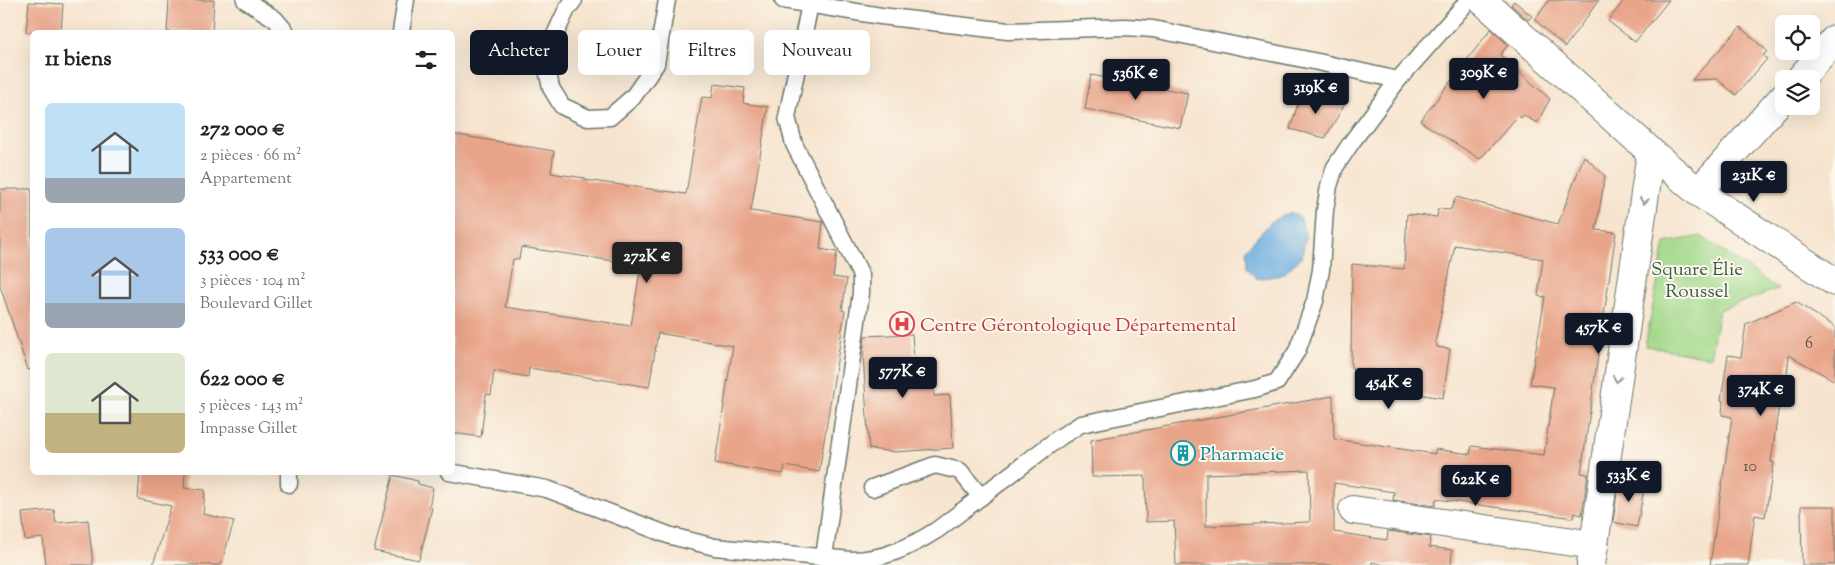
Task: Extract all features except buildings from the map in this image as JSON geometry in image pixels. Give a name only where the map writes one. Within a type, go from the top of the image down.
[{"type":"street","points":[[1482,0],[1698,192],[1835,282]]},
{"type":"street","points":[[1808,70],[1835,39]]},
{"type":"street","points":[[1698,192],[1775,106]]},
{"type":"street","points":[[1353,510],[1592,555],[1651,152]]},
{"type":"lane","points":[[245,0],[275,19],[284,30]]},
{"type":"lane","points":[[401,30],[406,0]]},
{"type":"lane","points":[[574,0],[566,9],[552,39],[547,69],[552,88],[562,106],[588,118],[610,117],[633,97],[656,64],[668,0]]},
{"type":"lane","points":[[783,0],[881,16],[1008,31],[1126,27],[1153,30],[1318,62],[1398,80]]},
{"type":"lane","points":[[455,473],[547,488],[672,536],[715,547],[869,560],[916,544],[1081,424],[1255,389],[1276,382],[1297,351],[1316,301],[1329,186],[1335,168],[1351,143],[1398,80],[1469,0]]},
{"type":"lane","points":[[810,4],[787,117],[794,144],[860,276],[861,293],[824,557]]},
{"type":"lane","points":[[872,488],[935,466],[960,471],[981,497]]},
{"type":"green space","name":"Square Élie Roussel","points":[[1701,236],[1778,289],[1719,310],[1710,357],[1645,346],[1665,243]]},
{"type":"water","points":[[1291,212],[1301,218],[1306,237],[1301,258],[1282,275],[1257,279],[1247,268],[1246,249],[1272,221]]},
{"type":"place","name":"Centre Gérontologique Départemental","points":[[902,324]]},
{"type":"place","name":"Pharmacie","points":[[1183,453]]}]
